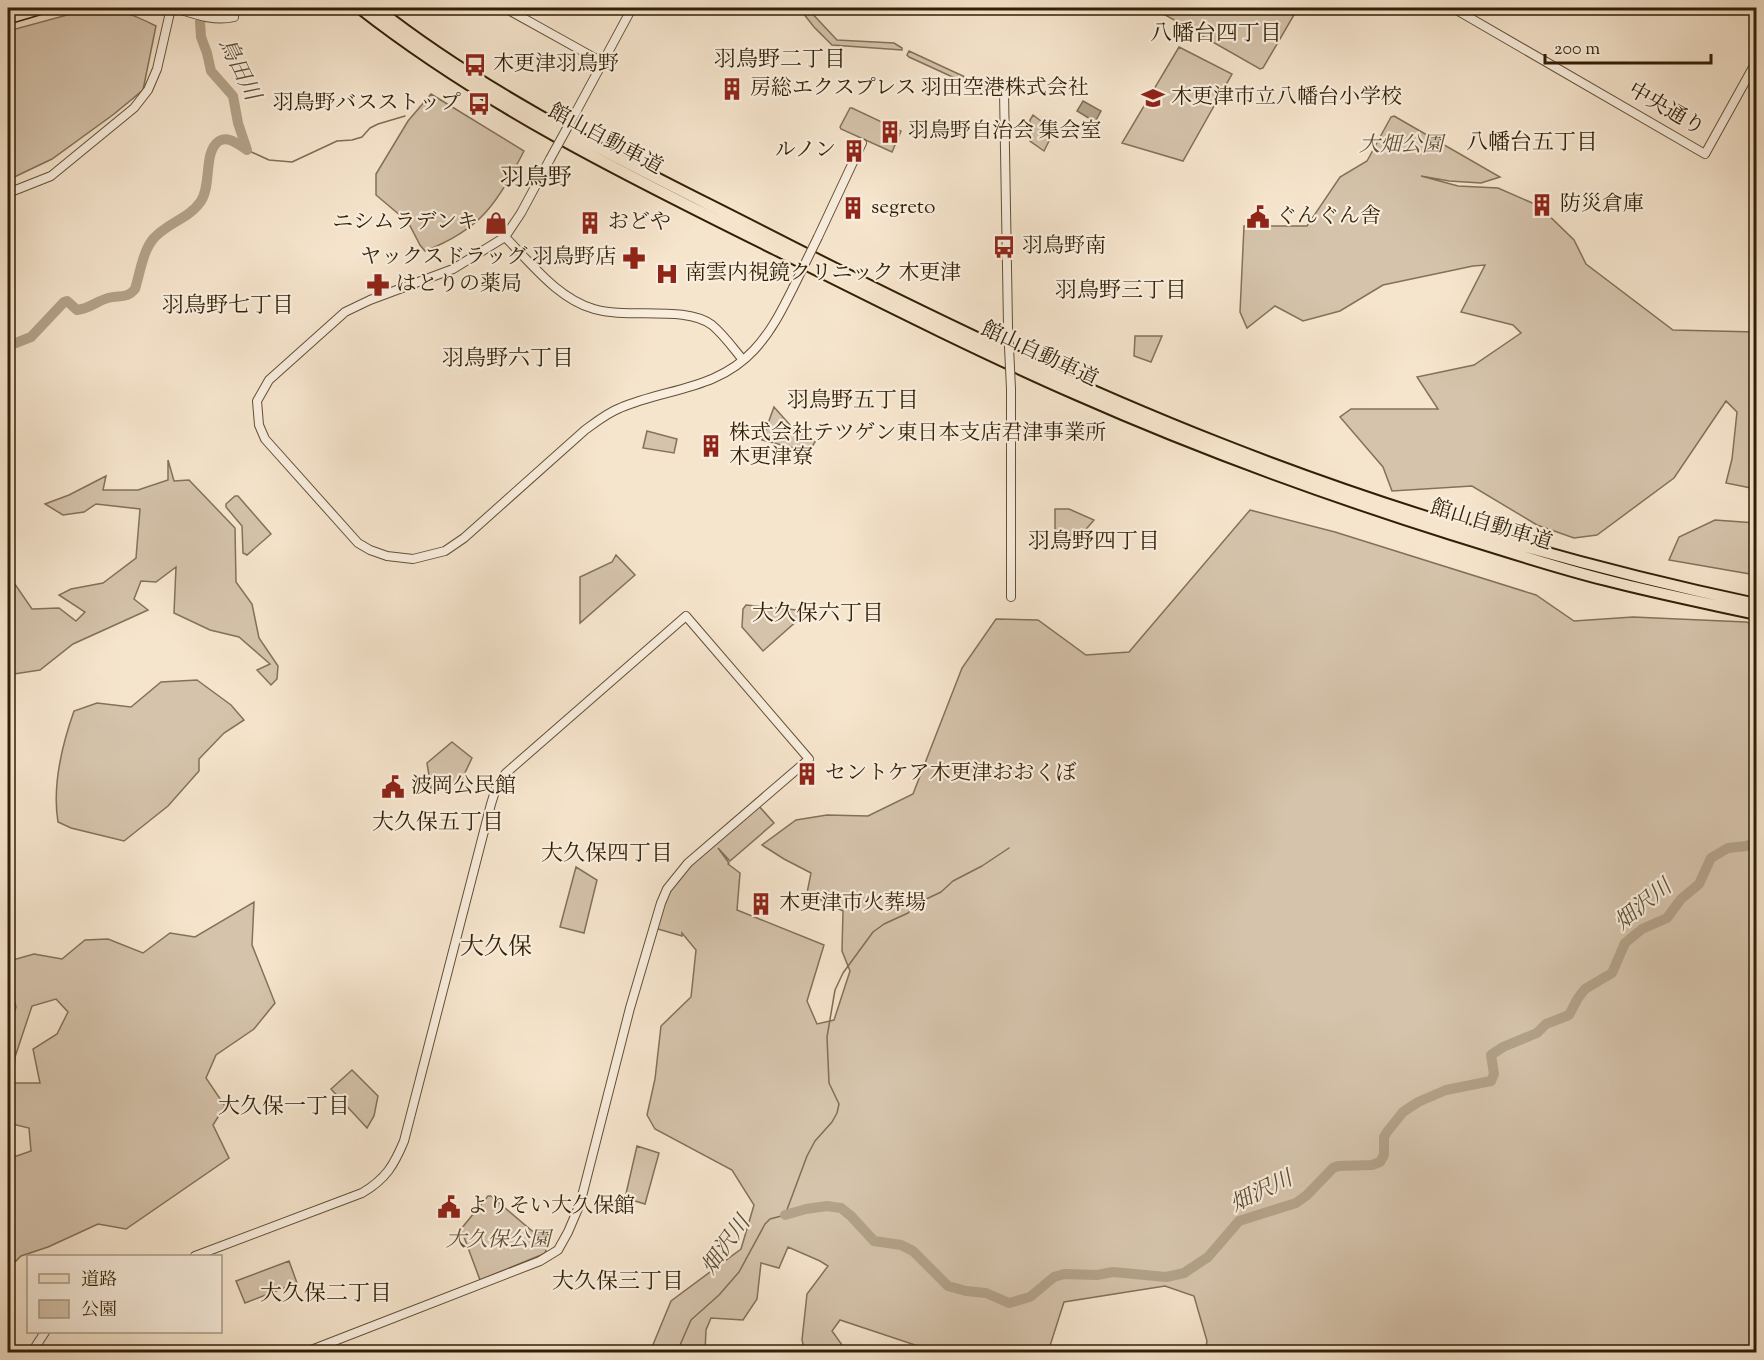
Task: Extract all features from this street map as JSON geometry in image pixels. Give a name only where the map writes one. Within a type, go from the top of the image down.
[{"type":"highway","name":"館山自動車道","points":[[360,8],[463,82],[581,150],[888,306],[1075,393],[1215,451],[1389,514],[1602,579],[1756,614]]},
{"type":"highway","name":"館山自動車道","points":[[376,8],[439,55],[539,116],[612,155],[882,292],[1095,392],[1218,443],[1391,505],[1610,571],[1756,604]]},
{"type":"main road","points":[[8,19],[45,8]]},
{"type":"street","points":[[8,193],[51,176],[134,108],[148,90],[155,75],[173,8],[208,17],[227,19],[234,17]]},
{"type":"street","points":[[505,8],[602,62]]},
{"type":"street","points":[[632,8],[536,188],[505,237],[453,269],[370,300],[345,312],[276,373],[265,385],[257,401],[258,419],[265,439],[346,531],[370,550],[387,556],[413,559],[446,551],[464,538],[601,418],[620,408],[706,383],[726,373],[753,352],[772,329],[862,143]]},
{"type":"street","name":"中央通り","points":[[1453,8],[1705,154],[1756,62]]},
{"type":"street","points":[[1004,91],[1011,389],[1011,597]]},
{"type":"street","points":[[505,237],[547,279],[582,304],[605,312],[696,317],[712,326],[743,360]]},
{"type":"street","points":[[200,1255],[362,1193],[385,1176],[397,1158],[404,1141],[497,785],[506,773],[686,616],[809,759],[688,863],[667,889],[630,1008],[580,1204],[568,1232],[558,1250],[540,1262],[306,1353]]},
{"type":"street","points":[[32,1353],[44,1333]]},
{"type":"green space","points":[[93,8],[118,11],[156,26],[143,90],[52,159],[8,180],[8,31]]},
{"type":"green space","points":[[799,8],[807,8],[837,40],[894,43],[902,50],[832,45]]},
{"type":"green space","points":[[1153,8],[1298,8],[1263,68],[1260,69]]},
{"type":"green space","points":[[1179,47],[1232,74],[1183,161],[1122,143]]},
{"type":"green space","points":[[909,51],[993,90],[997,96],[909,57],[907,55]]},
{"type":"green space","points":[[431,94],[524,151],[496,200],[486,212],[461,233],[425,251],[408,222],[376,195],[376,174],[408,121]]},
{"type":"green space","points":[[850,108],[901,131],[892,152],[841,129]]},
{"type":"green space","points":[[1033,115],[1054,131],[1044,151],[1030,141],[1030,120]]},
{"type":"green space","name":"大畑公園","points":[[1394,116],[1500,177],[1481,183],[1421,176],[1458,186],[1498,188],[1539,206],[1574,240],[1586,264],[1673,330],[1756,332],[1756,489],[1726,483],[1732,459],[1737,412],[1726,401],[1674,478],[1597,535],[1574,538],[1537,525],[1472,486],[1392,491],[1383,467],[1340,417],[1351,409],[1438,409],[1417,377],[1474,365],[1521,333],[1513,325],[1461,312],[1485,265],[1383,285],[1340,311],[1303,321],[1275,306],[1247,328],[1240,312],[1244,226],[1307,226],[1340,177],[1367,161],[1391,117]]},
{"type":"green space","points":[[1135,336],[1162,336],[1151,362],[1134,356]]},
{"type":"green space","points":[[774,407],[790,425],[815,442],[809,452],[762,440]]},
{"type":"green space","points":[[647,431],[677,439],[674,453],[643,448]]},
{"type":"green space","points":[[168,460],[174,481],[189,480],[235,528],[236,582],[252,604],[259,638],[278,666],[277,679],[271,685],[257,670],[270,664],[239,637],[210,630],[174,613],[176,567],[156,582],[141,581],[134,599],[148,610],[73,644],[40,670],[14,674],[8,669],[8,634],[12,624],[8,574],[32,609],[59,608],[76,621],[85,612],[59,595],[71,589],[103,583],[136,558],[140,509],[96,504],[84,512],[63,515],[45,504],[69,495],[106,476],[103,490],[138,490],[168,480]]},
{"type":"green space","points":[[238,496],[271,534],[247,555],[243,553],[242,526],[226,507],[226,504]]},
{"type":"green space","points":[[1055,509],[1069,509],[1094,520],[1069,549],[1055,536]]},
{"type":"green space","points":[[1250,510],[1335,532],[1536,595],[1574,621],[1633,617],[1746,622],[1756,625],[1756,1352],[1205,1352],[1207,1341],[1194,1296],[1165,1286],[1064,1302],[1048,1352],[936,1352],[840,1320],[832,1331],[847,1352],[805,1352],[802,1340],[807,1294],[828,1266],[788,1247],[779,1268],[761,1263],[757,1299],[743,1320],[711,1318],[706,1330],[705,1352],[650,1352],[671,1301],[741,1249],[754,1205],[732,1170],[655,1129],[647,1115],[655,1079],[661,1026],[691,997],[696,950],[682,933],[682,936],[651,927],[668,883],[758,805],[774,823],[730,861],[718,848],[728,864],[740,873],[737,910],[824,945],[807,1001],[817,1024],[834,1020],[850,971],[842,951],[843,911],[807,893],[811,873],[762,845],[796,820],[827,815],[868,816],[913,794],[962,668],[996,619],[1038,620],[1086,655],[1129,652]]},
{"type":"green space","points":[[1715,520],[1756,523],[1756,575],[1669,560],[1679,537]]},
{"type":"green space","points":[[616,555],[635,575],[580,623],[580,577],[612,562]]},
{"type":"green space","points":[[746,605],[808,611],[763,651],[742,627],[743,609]]},
{"type":"green space","points":[[197,680],[231,705],[244,720],[224,733],[199,759],[199,771],[168,806],[124,841],[71,828],[58,822],[56,794],[59,766],[74,711],[97,703],[131,707],[161,682]]},
{"type":"green space","points":[[452,742],[472,758],[461,781],[431,788],[427,763]]},
{"type":"green space","points":[[576,867],[597,880],[584,933],[560,927]]},
{"type":"green space","points":[[254,902],[252,945],[275,1003],[254,1029],[216,1055],[206,1078],[225,1106],[213,1125],[229,1158],[126,1229],[98,1224],[48,1247],[21,1256],[8,1269],[8,1159],[31,1151],[29,1128],[8,1123],[8,1032],[16,1007],[8,976],[9,961],[34,954],[62,959],[85,940],[108,939],[143,953],[170,933],[195,937]],"holes":[[[56,999],[68,1012],[57,1034],[33,1049],[40,1083],[13,1083],[15,1057],[32,1006]]]},
{"type":"green space","points":[[352,1070],[378,1096],[374,1116],[367,1128],[331,1089]]},
{"type":"green space","points":[[637,1146],[659,1153],[645,1204],[625,1198]]},
{"type":"green space","name":"大久保公園","points":[[488,1196],[491,1196],[545,1242],[547,1247],[545,1253],[541,1255],[480,1280],[461,1229]]},
{"type":"green space","points":[[289,1261],[297,1283],[245,1303],[236,1281]]},
{"type":"shaded area","points":[[1083,101],[1101,111],[1095,122],[1077,111]]},
{"type":"waterway","name":"鳥田川","points":[[207,8],[200,22],[201,37],[211,71],[233,96],[238,123],[247,150]]},
{"type":"waterway","points":[[247,150],[269,160],[292,162],[337,141],[362,137],[370,128],[378,124],[405,116]]},
{"type":"waterway","name":"鳥田川","points":[[8,346],[31,337],[64,302],[67,301],[77,310],[132,292],[150,243],[165,228],[191,212],[201,201],[214,146],[222,139],[226,139],[247,150]]},
{"type":"waterway","name":"畑沢川","points":[[785,1215],[827,1206],[841,1208],[874,1241],[901,1245],[913,1251],[948,1286],[986,1293],[1009,1303],[1030,1297],[1054,1277],[1064,1274],[1097,1275],[1113,1272],[1166,1277],[1184,1273],[1208,1257],[1239,1221],[1296,1203],[1333,1168],[1372,1165],[1380,1162],[1384,1155],[1384,1137],[1387,1132],[1403,1112],[1418,1102],[1446,1090],[1491,1081],[1494,1074],[1491,1055],[1503,1047],[1537,1033],[1546,1024],[1569,1015],[1585,989],[1612,973],[1625,943],[1642,929],[1667,918],[1681,899],[1699,884],[1711,858],[1728,848],[1747,846],[1756,841]]},
{"type":"waterway","points":[[677,1352],[691,1320],[719,1295],[739,1272],[765,1224],[770,1219],[785,1215],[807,1156],[815,1141],[837,1113],[839,1104],[829,1083],[827,1037],[835,990],[843,973],[873,932],[908,913],[918,903],[941,892],[953,881],[982,866],[1009,848]]},
{"type":"place","name":"木更津羽鳥野","points":[[475,65]]},
{"type":"place","name":"房総エクスプレス 羽田空港株式会社","points":[[732,89]]},
{"type":"place","name":"木更津市立八幡台小学校","points":[[1153,98]]},
{"type":"place","name":"羽鳥野バスストップ","points":[[479,104]]},
{"type":"place","name":"羽鳥野自治会 集会室","points":[[890,132]]},
{"type":"place","name":"ルノン","points":[[854,151]]},
{"type":"place","name":"防災倉庫","points":[[1542,205]]},
{"type":"place","name":"segreto","points":[[853,208]]},
{"type":"place","name":"ぐんぐん舎","points":[[1258,217]]},
{"type":"place","name":"ニシムラデンキ","points":[[496,223]]},
{"type":"place","name":"おどや","points":[[590,223]]},
{"type":"place","name":"羽鳥野南","points":[[1004,247]]},
{"type":"place","name":"ヤックスドラッグ 羽鳥野店","points":[[634,258]]},
{"type":"place","name":"南雲内視鏡クリニック 木更津","points":[[667,274]]},
{"type":"place","name":"はとりの薬局","points":[[378,285]]},
{"type":"place","name":"株式会社テツゲン東日本支店君津事業所 木更津寮","points":[[711,446]]},
{"type":"place","name":"セントケア木更津おおくぼ","points":[[807,774]]},
{"type":"place","name":"波岡公民館","points":[[393,787]]},
{"type":"place","name":"木更津市火葬場","points":[[761,904]]},
{"type":"place","name":"よりそい大久保館","points":[[449,1207]]},
{"type":"district","name":"八幡台四丁目","points":[[1216,35]]},
{"type":"district","name":"羽鳥野二丁目","points":[[780,61]]},
{"type":"district","name":"八幡台五丁目","points":[[1532,144]]},
{"type":"district","name":"羽鳥野","points":[[536,179]]},
{"type":"district","name":"羽鳥野三丁目","points":[[1121,292]]},
{"type":"district","name":"羽鳥野七丁目","points":[[228,307]]},
{"type":"district","name":"羽鳥野六丁目","points":[[508,360]]},
{"type":"district","name":"羽鳥野五丁目","points":[[853,402]]},
{"type":"district","name":"羽鳥野四丁目","points":[[1094,543]]},
{"type":"district","name":"大久保六丁目","points":[[818,615]]},
{"type":"district","name":"大久保五丁目","points":[[438,824]]},
{"type":"district","name":"大久保四丁目","points":[[607,855]]},
{"type":"district","name":"大久保","points":[[496,948]]},
{"type":"district","name":"大久保一丁目","points":[[284,1108]]},
{"type":"district","name":"大久保三丁目","points":[[618,1283]]},
{"type":"district","name":"大久保二丁目","points":[[326,1295]]}]
